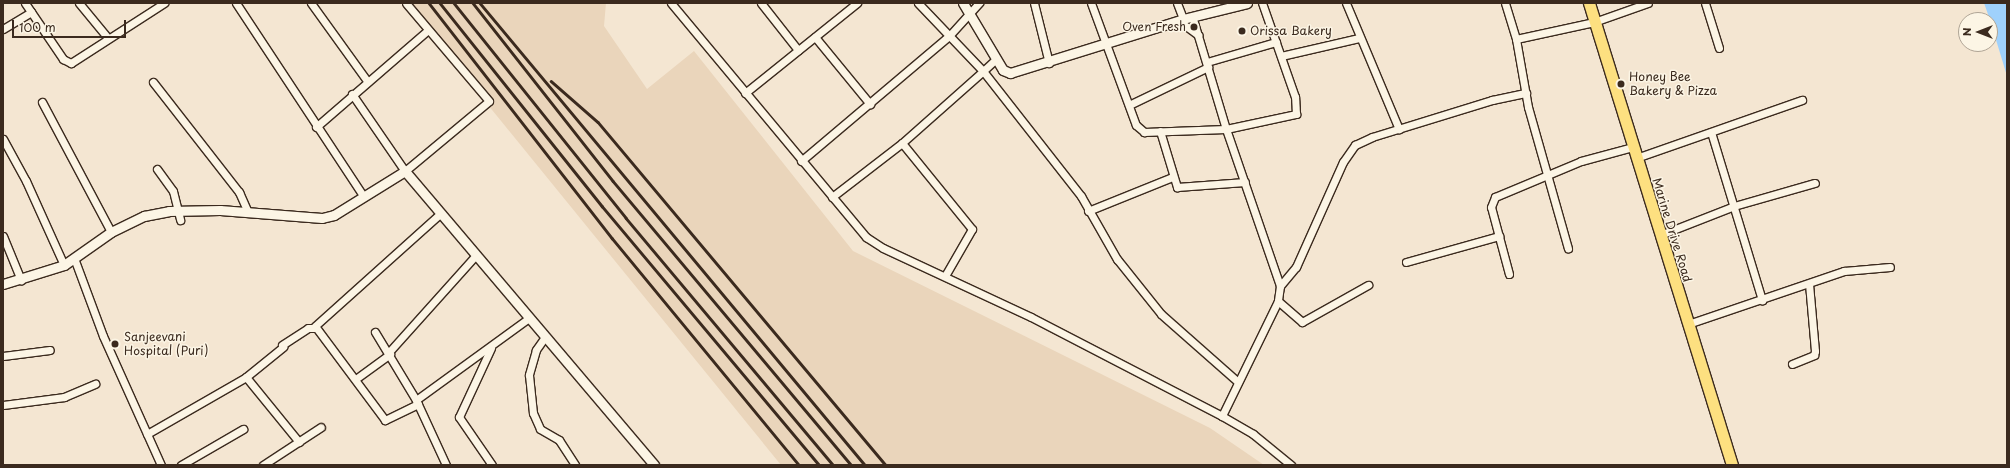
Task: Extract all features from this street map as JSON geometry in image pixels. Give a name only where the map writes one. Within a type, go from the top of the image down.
[{"type":"highway","name":"Marine Drive Road","points":[[1589,3],[1632,146],[1732,465]]},
{"type":"main road","points":[[963,3],[1003,70],[1010,74],[1107,45],[1181,20],[1193,19],[1247,3]]},
{"type":"main road","points":[[3,284],[21,280],[64,265],[111,232],[144,216],[248,212],[322,218],[334,215],[406,171],[654,465]]},
{"type":"street","points":[[25,3],[67,62],[74,61],[164,3]]},
{"type":"street","points":[[79,3],[108,38]]},
{"type":"street","points":[[236,3],[316,127],[364,197]]},
{"type":"street","points":[[311,3],[368,82]]},
{"type":"street","points":[[352,94],[406,171],[489,101],[406,3]]},
{"type":"street","points":[[671,3],[745,94],[866,237],[1031,317],[1222,416],[1253,434],[1291,465]]},
{"type":"street","points":[[761,3],[798,50]]},
{"type":"street","points":[[745,94],[857,3]]},
{"type":"street","points":[[918,3],[983,71],[1081,196],[1088,211],[1117,259],[1161,314],[1237,381]]},
{"type":"street","points":[[801,160],[870,104],[949,36],[979,3]]},
{"type":"street","points":[[1034,3],[1049,63]]},
{"type":"street","points":[[1092,3],[1138,129],[1160,131],[1226,128],[1296,114],[1295,97],[1262,3]]},
{"type":"street","points":[[1177,3],[1181,20],[1198,35]]},
{"type":"street","points":[[1346,3],[1359,38],[1399,130]]},
{"type":"street","points":[[1505,3],[1516,39],[1526,93],[1547,178],[1568,248]]},
{"type":"street","points":[[1516,39],[1594,22],[1648,3]]},
{"type":"street","points":[[1705,3],[1719,48]]},
{"type":"street","points":[[3,29],[31,12]]},
{"type":"street","points":[[1193,19],[1226,128],[1280,286],[1278,301],[1237,381],[1222,416]]},
{"type":"street","points":[[316,127],[352,94],[428,30]]},
{"type":"street","points":[[815,37],[870,104]]},
{"type":"street","points":[[1281,56],[1359,38]]},
{"type":"street","points":[[1129,105],[1208,65],[1276,42]]},
{"type":"street","points":[[832,197],[902,143],[996,59]]},
{"type":"street","points":[[153,82],[239,192],[248,212]]},
{"type":"street","points":[[1280,286],[1296,267],[1348,152],[1362,140],[1399,130],[1492,100],[1526,93]]},
{"type":"street","points":[[1636,158],[1802,100]]},
{"type":"street","points":[[42,102],[111,232]]},
{"type":"street","points":[[1160,131],[1174,184],[1180,188],[1245,182]]},
{"type":"street","points":[[1711,132],[1762,300]]},
{"type":"street","points":[[3,139],[26,181],[64,265]]},
{"type":"street","points":[[902,143],[972,229],[945,276]]},
{"type":"street","points":[[1509,274],[1491,207],[1495,198],[1547,178],[1581,161],[1632,146]]},
{"type":"street","points":[[157,169],[174,192],[179,215]]},
{"type":"street","points":[[1088,211],[1172,177]]},
{"type":"street","points":[[1660,235],[1734,206],[1815,183]]},
{"type":"street","points":[[315,328],[316,324],[352,289],[441,213]]},
{"type":"street","points":[[3,236],[21,280]]},
{"type":"street","points":[[1406,262],[1499,236]]},
{"type":"street","points":[[357,378],[390,353],[476,255]]},
{"type":"street","points":[[74,258],[103,336],[161,465]]},
{"type":"street","points":[[1688,324],[1844,271],[1890,267]]},
{"type":"street","points":[[1792,364],[1814,355],[1815,351],[1809,284]]},
{"type":"street","points":[[1278,301],[1302,322],[1368,286]]},
{"type":"street","points":[[315,328],[357,378],[385,420],[417,402],[529,318]]},
{"type":"street","points":[[147,434],[246,377],[305,329],[315,328]]},
{"type":"street","points":[[375,332],[390,353],[417,402],[446,465]]},
{"type":"street","points":[[545,337],[531,361],[529,381],[533,413],[540,429],[559,440],[575,465]]},
{"type":"street","points":[[491,348],[459,417],[492,465]]},
{"type":"street","points":[[3,356],[50,350]]},
{"type":"street","points":[[246,377],[299,442]]},
{"type":"street","points":[[3,405],[58,399],[95,384]]},
{"type":"street","points":[[263,465],[321,427]]},
{"type":"street","points":[[180,465],[243,429]]},
{"type":"shaded area","points":[[405,3],[606,3],[604,26],[647,89],[694,51],[853,251],[1210,428],[1264,465],[781,465]]},
{"type":"water","points":[[1984,3],[2007,3],[2007,76],[1998,46],[1998,12],[1987,12]]},
{"type":"railway","points":[[429,3],[612,238],[799,465]]},
{"type":"railway","points":[[440,3],[602,206],[819,465]]},
{"type":"railway","points":[[454,3],[626,218],[833,465]]},
{"type":"railway","points":[[473,3],[613,181],[851,465]]},
{"type":"railway","points":[[480,3],[865,465]]},
{"type":"railway","points":[[551,81],[598,122],[886,465]]},
{"type":"place","name":"Oven Fresh","points":[[1194,27]]},
{"type":"place","name":"Orissa Bakery","points":[[1242,31]]},
{"type":"place","name":"Honey Bee Bakery & Pizza","points":[[1621,84]]},
{"type":"place","name":"Sanjeevani Hospital (Puri)","points":[[115,344]]}]
